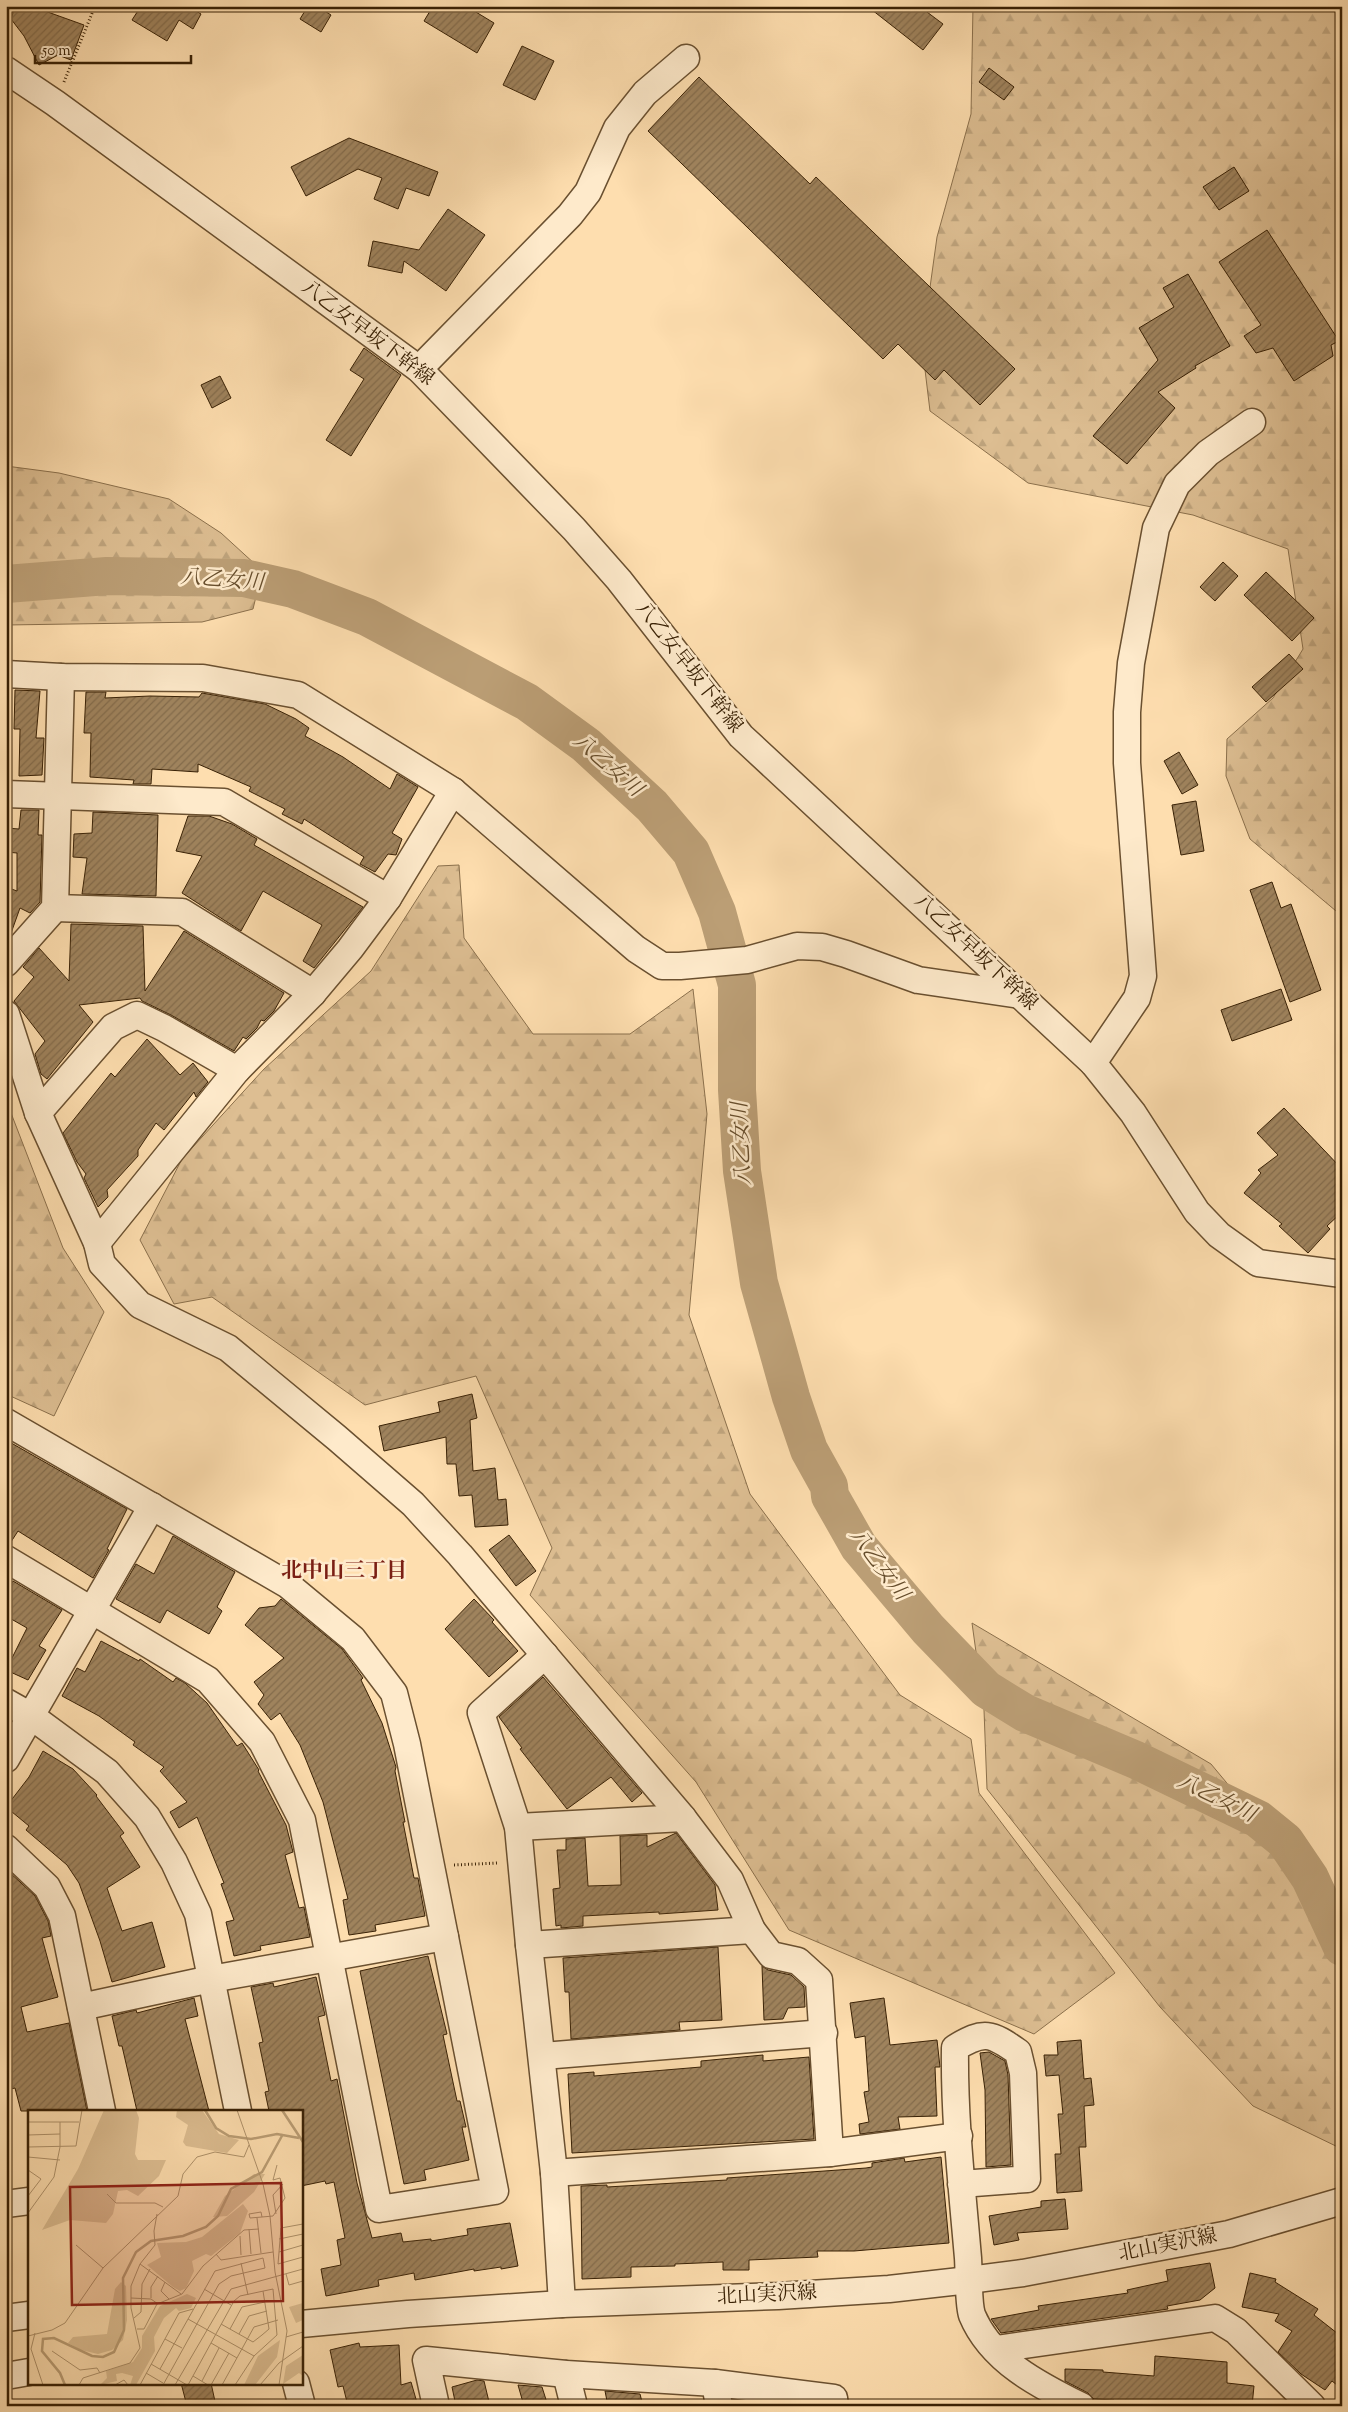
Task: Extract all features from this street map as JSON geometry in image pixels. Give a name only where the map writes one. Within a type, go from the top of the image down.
[{"type":"street","points":[[419,369],[570,215],[588,192],[617,128],[645,93],[686,58]]},
{"type":"street","name":"八乙女早坂下幹線","points":[[6,70],[55,103],[419,369],[574,528],[619,580],[741,736],[1093,1063],[1133,1113],[1197,1212],[1219,1235],[1258,1263],[1342,1274]]},
{"type":"street","points":[[1093,1063],[1137,998],[1143,976],[1127,763],[1127,712],[1132,663],[1156,528],[1177,484],[1208,453],[1252,422]]},
{"type":"street","points":[[6,674],[61,677],[203,678],[298,695],[452,791],[636,949],[662,966],[747,960],[797,946],[822,948],[846,954],[918,980],[1021,995]]},
{"type":"street","points":[[6,963],[55,908],[61,677]]},
{"type":"street","points":[[97,1243],[237,1070],[313,993],[388,898],[452,791]]},
{"type":"street","points":[[6,794],[224,802],[388,898]]},
{"type":"street","points":[[55,908],[182,912],[313,993]]},
{"type":"street","points":[[6,1014],[38,1113],[97,1243],[102,1264],[140,1305],[228,1348],[338,1438],[413,1504],[460,1555],[683,1818],[730,1880],[752,1930],[771,1955],[798,1961],[819,1980],[824,2033],[830,2153]]},
{"type":"street","points":[[38,1113],[113,1027],[137,1015],[164,1028],[237,1070]]},
{"type":"street","points":[[6,1422],[288,1585],[353,1639],[394,1693],[431,1866],[495,2191],[379,2209],[302,1820],[262,1742],[208,1680],[6,1559]]},
{"type":"street","points":[[6,1759],[152,1506]]},
{"type":"street","points":[[545,1655],[481,1713],[518,1827],[528,1945],[543,2056],[554,2172],[562,2304]]},
{"type":"street","points":[[6,1702],[31,1716],[107,1772],[147,1817],[174,1862],[198,1914],[238,2110]]},
{"type":"street","points":[[518,1827],[683,1818]]},
{"type":"street","points":[[6,1848],[46,1887],[62,1916],[102,2110]]},
{"type":"street","points":[[528,1945],[752,1930]]},
{"type":"street","points":[[81,2007],[211,1979],[445,1937]]},
{"type":"street","points":[[543,2056],[824,2033]]},
{"type":"street","points":[[961,2184],[1027,2179],[1024,2098],[1018,2052],[997,2037],[973,2037],[955,2048],[961,2184],[972,2313],[1004,2360],[1036,2384],[1081,2406]]},
{"type":"street","points":[[554,2172],[830,2153],[959,2136]]},
{"type":"street","points":[[6,2204],[28,2201]]},
{"type":"street","name":"北山実沢線","points":[[302,2324],[348,2318],[562,2304],[778,2296],[889,2289],[970,2280],[1022,2273],[1229,2234],[1342,2201]]},
{"type":"street","points":[[6,2318],[28,2315]]},
{"type":"street","points":[[996,2349],[1215,2318],[1236,2331],[1312,2406]]},
{"type":"street","points":[[436,2406],[426,2360],[566,2374],[717,2394],[834,2398],[835,2406]]},
{"type":"street","points":[[6,2376],[28,2372]]},
{"type":"street","points":[[566,2374],[574,2406]]},
{"type":"street","points":[[296,2384],[302,2406]]},
{"type":"path","points":[[55,103],[92,17],[94,6]]},
{"type":"path","points":[[431,1866],[521,1862]]},
{"type":"green space","points":[[973,6],[1342,6],[1342,916],[1250,839],[1226,776],[1227,739],[1273,698],[1303,649],[1288,549],[1193,515],[1028,483],[930,411],[922,345],[937,237],[971,114]]},
{"type":"green space","points":[[6,466],[59,473],[169,499],[221,533],[256,565],[260,580],[253,609],[202,622],[6,625]]},
{"type":"green space","points":[[459,865],[464,938],[533,1034],[630,1034],[693,989],[707,1114],[689,1315],[750,1494],[900,1695],[971,1739],[979,1793],[1115,1973],[1034,2034],[789,1930],[696,1782],[530,1595],[552,1548],[476,1376],[365,1405],[212,1297],[174,1304],[140,1240],[182,1159],[264,1069],[371,971],[438,866]]},
{"type":"green space","points":[[6,1100],[63,1248],[104,1312],[54,1416],[6,1394]]},
{"type":"green space","points":[[972,1623],[1211,1764],[1342,1921],[1342,2149],[1253,2106],[1160,2007],[987,1789],[984,1710]]},
{"type":"building","points":[[15,6],[31,6],[84,25],[71,60],[58,55],[39,65],[24,36],[11,19]]},
{"type":"building","points":[[141,6],[188,6],[201,14],[193,29],[179,20],[167,41],[132,20]]},
{"type":"building","points":[[308,6],[317,6],[331,15],[321,32],[300,19]]},
{"type":"building","points":[[433,6],[466,6],[494,23],[477,53],[424,21]]},
{"type":"building","points":[[867,6],[919,6],[943,24],[923,50]]},
{"type":"building","points":[[522,46],[554,61],[535,100],[503,85]]},
{"type":"building","points":[[989,68],[1014,87],[1004,100],[979,82]]},
{"type":"building","points":[[699,77],[810,184],[816,177],[1015,369],[980,405],[944,370],[935,380],[898,344],[883,359],[648,131]]},
{"type":"building","points":[[349,138],[438,172],[429,196],[406,188],[398,209],[374,199],[382,178],[358,169],[306,196],[291,167]]},
{"type":"building","points":[[1234,167],[1249,191],[1219,210],[1203,187]]},
{"type":"building","points":[[448,209],[485,235],[446,291],[404,261],[402,273],[368,266],[373,241],[419,250]]},
{"type":"building","points":[[1267,230],[1339,341],[1331,345],[1333,356],[1294,381],[1273,348],[1256,353],[1244,336],[1261,325],[1219,262]]},
{"type":"building","points":[[1188,274],[1230,346],[1195,366],[1196,368],[1158,392],[1175,408],[1127,464],[1093,436],[1158,360],[1139,328],[1174,307],[1163,288]]},
{"type":"building","points":[[364,348],[401,375],[351,456],[326,440],[364,379],[350,370]]},
{"type":"building","points":[[220,376],[231,398],[212,408],[201,385]]},
{"type":"building","points":[[1223,562],[1238,576],[1215,601],[1200,587]]},
{"type":"building","points":[[1266,572],[1314,618],[1292,641],[1244,595]]},
{"type":"building","points":[[1289,654],[1303,669],[1266,702],[1252,687]]},
{"type":"building","points":[[15,690],[40,691],[36,738],[44,738],[42,775],[19,776],[20,729],[14,729]]},
{"type":"building","points":[[86,692],[106,692],[105,698],[150,696],[199,697],[202,693],[265,704],[296,719],[309,728],[305,736],[343,757],[390,789],[397,774],[418,787],[392,833],[402,839],[396,855],[388,854],[375,872],[360,864],[364,857],[304,819],[302,824],[282,814],[285,809],[249,791],[251,787],[198,764],[198,772],[152,769],[151,784],[133,784],[134,780],[90,777],[91,733],[84,733]]},
{"type":"building","points":[[1179,752],[1198,785],[1182,794],[1164,761]]},
{"type":"building","points":[[1196,801],[1204,851],[1181,855],[1172,805]]},
{"type":"building","points":[[21,810],[39,810],[38,835],[42,835],[40,902],[30,913],[20,908],[10,936],[6,940],[6,887],[17,891],[17,853],[6,852],[6,828],[19,829]]},
{"type":"building","points":[[93,812],[158,815],[156,896],[82,894],[87,858],[73,857],[74,834],[92,833]]},
{"type":"building","points":[[188,816],[209,816],[232,824],[257,839],[254,845],[363,907],[314,968],[303,961],[322,925],[263,891],[241,931],[182,893],[202,856],[176,851]]},
{"type":"building","points":[[1272,882],[1281,908],[1291,904],[1321,990],[1290,1002],[1250,890]]},
{"type":"building","points":[[71,924],[143,926],[145,991],[184,931],[284,993],[274,1011],[264,1021],[261,1020],[257,1028],[246,1039],[243,1037],[234,1051],[171,1015],[142,1001],[140,998],[79,1005],[93,1022],[47,1079],[41,1074],[35,1054],[45,1041],[14,1001],[34,977],[23,967],[39,948],[69,981]]},
{"type":"building","points":[[1281,989],[1292,1020],[1232,1041],[1221,1010]]},
{"type":"building","points":[[147,1039],[180,1075],[193,1063],[208,1082],[196,1097],[194,1092],[164,1130],[156,1123],[138,1150],[138,1156],[107,1190],[108,1197],[98,1207],[84,1178],[86,1174],[77,1162],[63,1133],[111,1073],[115,1077]]},
{"type":"building","points":[[1284,1108],[1342,1169],[1342,1212],[1327,1226],[1330,1229],[1308,1253],[1279,1226],[1282,1224],[1244,1193],[1261,1173],[1258,1170],[1278,1155],[1257,1133]]},
{"type":"building","points":[[472,1394],[477,1418],[470,1420],[473,1471],[495,1468],[498,1500],[506,1499],[508,1525],[475,1527],[472,1495],[459,1496],[456,1464],[447,1464],[446,1437],[384,1451],[379,1426],[440,1412],[438,1402]]},
{"type":"building","points":[[6,1440],[127,1509],[107,1549],[109,1550],[93,1578],[18,1531],[9,1545],[6,1544]]},
{"type":"building","points":[[509,1535],[536,1571],[516,1586],[489,1550]]},
{"type":"building","points":[[173,1536],[235,1572],[217,1607],[222,1611],[209,1634],[167,1610],[160,1623],[116,1599],[136,1564],[154,1574]]},
{"type":"building","points":[[13,1581],[62,1610],[39,1646],[46,1650],[28,1680],[6,1670],[27,1628],[6,1616],[6,1593]]},
{"type":"building","points":[[281,1599],[342,1649],[363,1678],[361,1680],[382,1723],[396,1767],[395,1771],[405,1822],[403,1822],[414,1878],[418,1878],[425,1916],[375,1925],[376,1931],[349,1935],[343,1900],[348,1899],[323,1802],[300,1745],[280,1713],[271,1720],[258,1704],[264,1695],[254,1682],[284,1658],[245,1625],[259,1608],[275,1606]]},
{"type":"building","points":[[474,1599],[494,1620],[492,1622],[518,1651],[489,1677],[445,1629]]},
{"type":"building","points":[[101,1641],[139,1661],[140,1659],[173,1682],[176,1678],[185,1683],[207,1703],[237,1746],[242,1743],[259,1770],[286,1825],[293,1852],[285,1855],[299,1908],[304,1907],[310,1937],[260,1946],[261,1950],[234,1956],[226,1922],[234,1920],[221,1884],[224,1883],[197,1817],[179,1828],[170,1812],[187,1802],[160,1771],[164,1767],[133,1745],[135,1742],[99,1716],[62,1696],[77,1668],[85,1672]]},
{"type":"building","points":[[543,1677],[642,1793],[632,1802],[611,1777],[567,1809],[520,1749],[522,1748],[499,1717]]},
{"type":"building","points":[[43,1751],[73,1769],[97,1795],[124,1833],[120,1836],[140,1867],[107,1888],[122,1931],[152,1922],[165,1967],[112,1982],[100,1941],[79,1883],[67,1865],[26,1830],[29,1826],[6,1807],[29,1777]]},
{"type":"building","points":[[676,1833],[715,1885],[718,1910],[583,1916],[583,1926],[561,1928],[561,1925],[556,1926],[553,1889],[560,1888],[557,1850],[566,1850],[566,1839],[585,1838],[588,1886],[621,1885],[620,1836],[647,1835],[647,1847]]},
{"type":"building","points":[[6,1869],[35,1896],[48,1921],[51,1936],[42,1938],[58,1997],[21,2007],[27,2032],[69,2023],[87,2110],[21,2111],[15,2088],[6,2090]]},
{"type":"building","points":[[718,1947],[722,2020],[679,2022],[680,2030],[571,2039],[569,1992],[565,1992],[563,1958]]},
{"type":"building","points":[[428,1956],[447,2034],[443,2035],[457,2101],[460,2101],[466,2127],[462,2127],[469,2160],[424,2170],[426,2180],[404,2184],[360,1971]]},
{"type":"building","points":[[762,1966],[768,1970],[791,1975],[804,1987],[805,2007],[788,2008],[783,2019],[764,2020]]},
{"type":"building","points":[[316,1977],[325,2015],[318,2017],[331,2081],[337,2079],[357,2183],[372,2238],[401,2233],[403,2242],[431,2239],[431,2241],[468,2235],[467,2229],[510,2223],[518,2266],[474,2271],[474,2269],[415,2280],[414,2273],[378,2280],[379,2286],[326,2296],[321,2269],[341,2265],[337,2240],[345,2238],[334,2182],[326,2184],[325,2181],[302,2186],[302,2110],[269,2110],[265,2092],[269,2091],[259,2043],[263,2042],[251,1987],[273,1983],[274,1987]]},
{"type":"building","points":[[194,1998],[198,2016],[185,2019],[209,2110],[137,2110],[122,2046],[119,2046],[112,2016],[136,2010],[137,2013]]},
{"type":"building","points":[[884,1998],[890,2045],[937,2040],[940,2067],[935,2067],[937,2116],[898,2117],[900,2129],[860,2134],[859,2124],[869,2122],[864,2092],[869,2091],[865,2036],[855,2038],[850,2003]]},
{"type":"building","points":[[1081,2040],[1084,2079],[1091,2078],[1094,2105],[1084,2106],[1086,2147],[1079,2147],[1082,2191],[1057,2193],[1055,2154],[1061,2154],[1058,2114],[1063,2114],[1059,2075],[1046,2076],[1044,2055],[1058,2055],[1057,2042]]},
{"type":"building","points":[[989,2052],[1005,2061],[1008,2075],[1011,2165],[986,2167],[985,2090],[980,2053]]},
{"type":"building","points":[[763,2055],[763,2061],[809,2057],[814,2139],[572,2153],[568,2074],[594,2072],[594,2076],[701,2067],[701,2061]]},
{"type":"building","points":[[941,2157],[949,2243],[854,2251],[817,2251],[818,2257],[749,2260],[749,2270],[723,2270],[723,2262],[675,2264],[675,2266],[631,2267],[631,2277],[582,2279],[581,2186],[607,2185],[607,2187],[727,2180],[727,2178],[866,2168],[872,2167],[872,2163],[904,2158],[905,2162]]},
{"type":"building","points":[[1065,2199],[1068,2229],[1017,2233],[1019,2240],[994,2245],[989,2216],[1041,2207],[1041,2201]]},
{"type":"building","points":[[1210,2263],[1215,2288],[1200,2300],[1167,2306],[1168,2309],[1001,2333],[991,2319],[1039,2310],[1038,2306],[1128,2293],[1127,2290],[1168,2281],[1166,2270]]},
{"type":"building","points":[[1250,2273],[1276,2279],[1275,2282],[1318,2309],[1314,2315],[1342,2337],[1342,2389],[1332,2381],[1325,2390],[1301,2374],[1278,2352],[1292,2331],[1275,2321],[1279,2314],[1242,2307]]},
{"type":"building","points":[[359,2343],[360,2347],[399,2345],[401,2385],[411,2382],[418,2406],[348,2406],[343,2386],[338,2387],[330,2350]]},
{"type":"building","points":[[1155,2356],[1227,2362],[1227,2383],[1254,2386],[1252,2406],[1114,2406],[1114,2400],[1094,2399],[1088,2393],[1065,2381],[1065,2369],[1103,2370],[1103,2372],[1154,2376]]},
{"type":"building","points":[[477,2380],[484,2381],[490,2406],[456,2406],[452,2387]]},
{"type":"building","points":[[181,2384],[211,2384],[216,2406],[187,2406]]},
{"type":"building","points":[[518,2385],[542,2387],[548,2406],[524,2406]]},
{"type":"building","points":[[605,2391],[640,2394],[643,2406],[608,2406]]},
{"type":"waterway","name":"八乙女川","points":[[6,584],[107,576],[244,578],[293,589],[367,617],[527,702],[586,745],[652,806],[691,852],[717,912],[737,985],[737,1090],[742,1171],[759,1283],[791,1397],[809,1450],[829,1486],[830,1496],[859,1547],[928,1629],[986,1689],[1025,1713],[1136,1760],[1258,1819],[1285,1841],[1310,1878],[1342,1947]]},
{"type":"district","name":"北中山三丁目","points":[[344,1572]]}]
